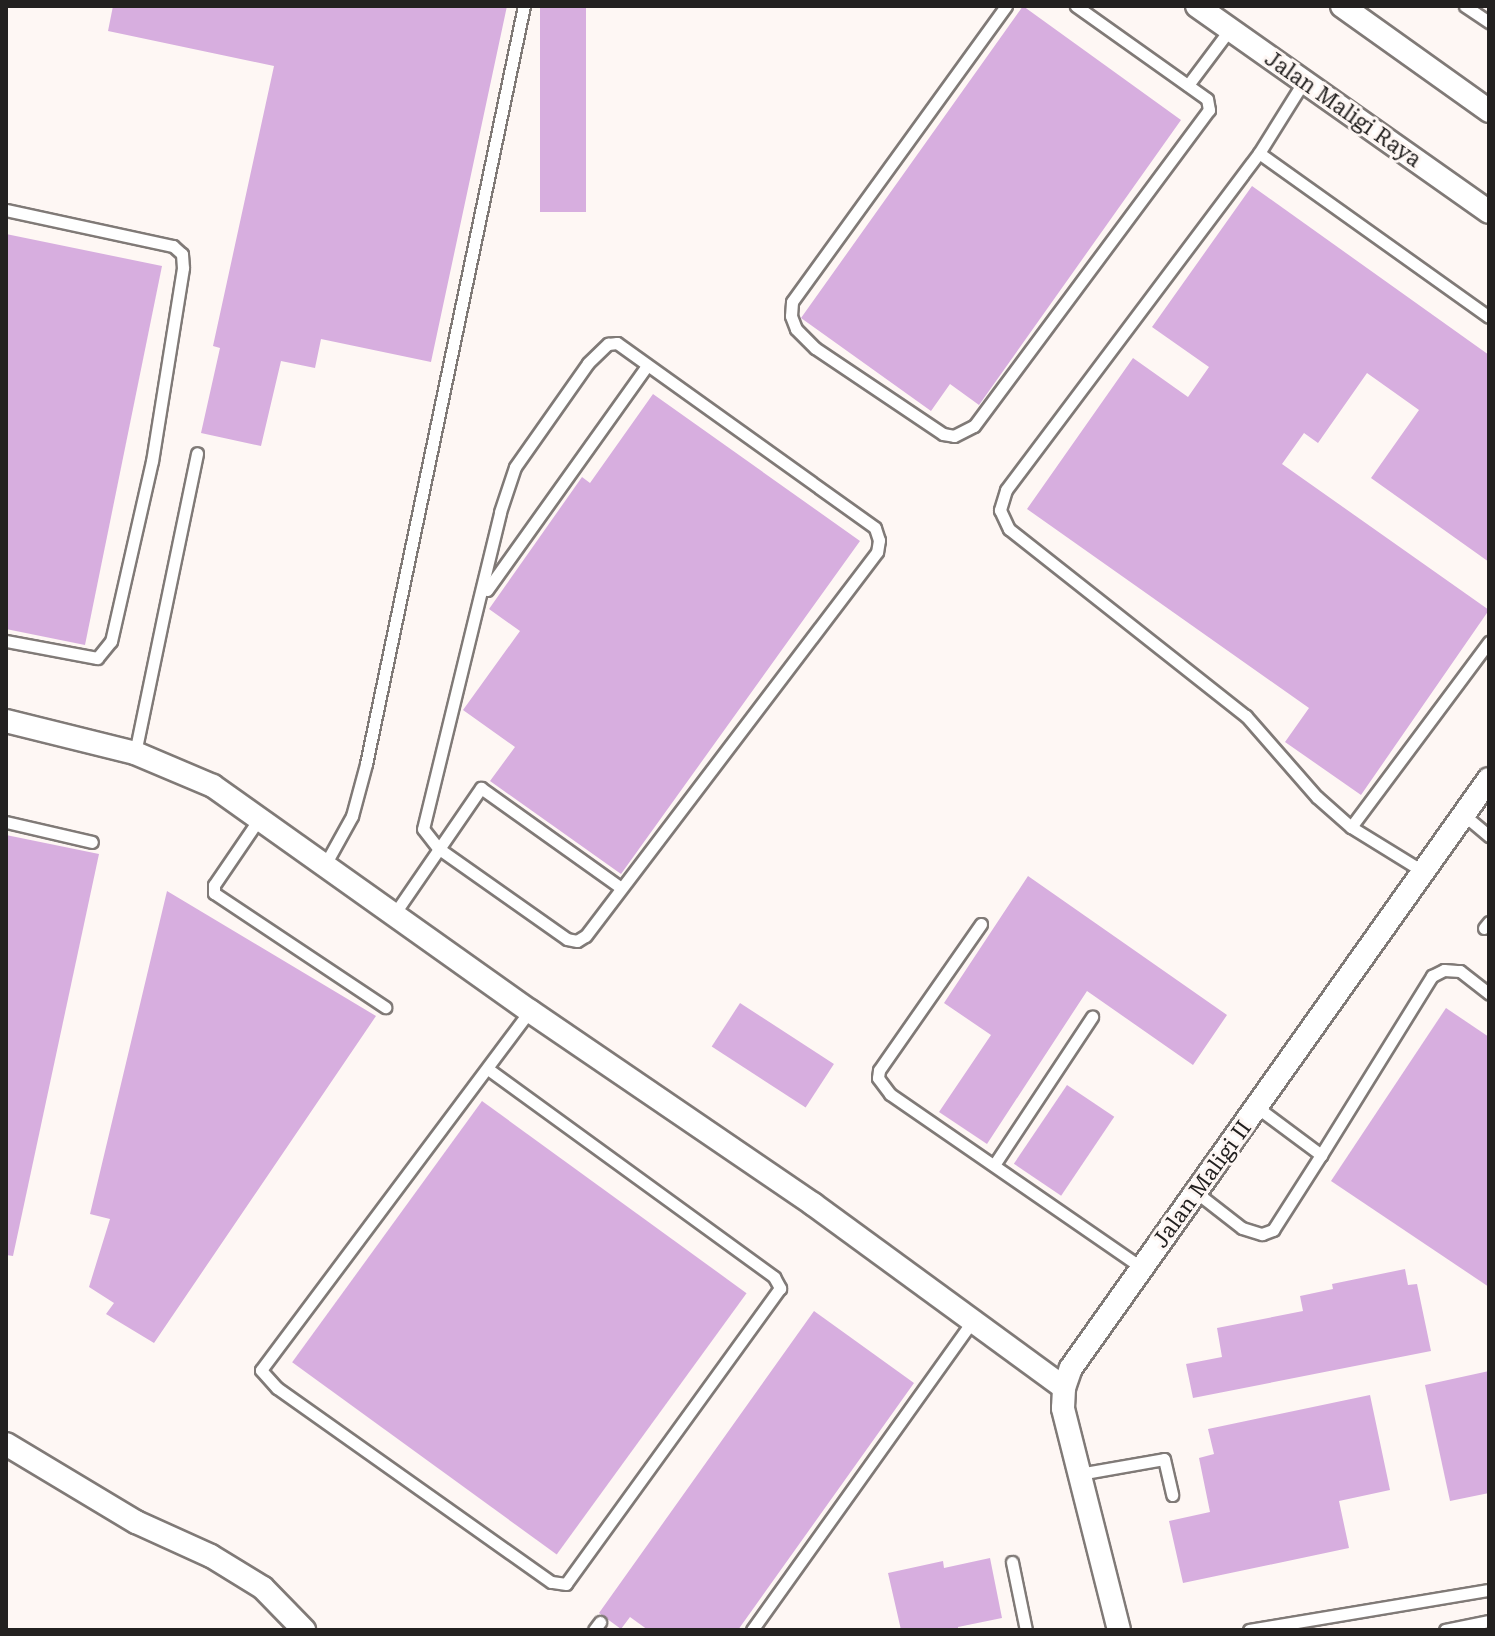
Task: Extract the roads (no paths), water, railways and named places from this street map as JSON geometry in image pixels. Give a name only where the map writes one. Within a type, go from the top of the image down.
[{"type":"street","name":"Jalan Maligi Raya","points":[[1197,6],[1489,212]]},
{"type":"street","points":[[1342,6],[1483,104]]},
{"type":"street","points":[[6,721],[135,753],[213,786],[973,1319],[1064,1388],[1063,1408],[1119,1630]]},
{"type":"street","name":"Jalan Maligi II","points":[[1064,1388],[1071,1368],[1141,1267],[1258,1108],[1489,779]]},
{"type":"street","points":[[6,1444],[136,1522],[211,1556],[263,1588],[304,1630]]},
{"type":"lane","points":[[326,863],[352,816],[366,764],[524,6]]},
{"type":"lane","points":[[1006,6],[792,302],[791,316],[796,329],[815,348],[943,434],[963,434],[974,426],[1209,110],[1207,99],[1076,6]]},
{"type":"lane","points":[[1465,6],[1489,22]]},
{"type":"lane","points":[[1188,85],[1230,29]]},
{"type":"lane","points":[[1305,81],[1259,153],[1006,490],[1000,510],[1009,529],[1246,716],[1317,797],[1351,827],[1425,872]]},
{"type":"lane","points":[[1259,153],[1489,317]]},
{"type":"lane","points":[[6,210],[173,246],[182,254],[183,268],[152,461],[111,641],[97,658],[6,641]]},
{"type":"lane","points":[[617,343],[875,528],[879,540],[877,552],[581,940],[570,940],[438,848],[423,829],[425,811],[482,596],[507,487],[515,467],[588,363],[608,344],[617,343]]},
{"type":"lane","points":[[482,596],[647,366]]},
{"type":"lane","points":[[135,753],[197,453]]},
{"type":"lane","points":[[1351,827],[1489,642]]},
{"type":"lane","points":[[395,913],[481,788],[621,888]]},
{"type":"lane","points":[[1464,815],[1489,836]]},
{"type":"lane","points":[[259,819],[214,885],[214,893],[385,1007]]},
{"type":"lane","points":[[6,822],[92,842]]},
{"type":"lane","points":[[981,924],[879,1070],[878,1078],[890,1094],[1141,1267]]},
{"type":"lane","points":[[1197,1193],[1242,1228],[1262,1234],[1273,1230],[1432,976],[1444,970],[1460,971],[1489,994]]},
{"type":"lane","points":[[488,1069],[774,1277],[780,1288],[566,1584],[551,1582],[277,1388],[261,1370],[530,1011]]},
{"type":"lane","points":[[994,1165],[1092,1017]]},
{"type":"lane","points":[[1258,1108],[1321,1155]]},
{"type":"lane","points":[[752,1630],[973,1319]]},
{"type":"lane","points":[[1079,1474],[1164,1459],[1172,1495]]},
{"type":"lane","points":[[1012,1562],[1026,1630]]},
{"type":"lane","points":[[1249,1630],[1489,1590]]},
{"type":"lane","points":[[1445,1630],[1489,1621]]}]
